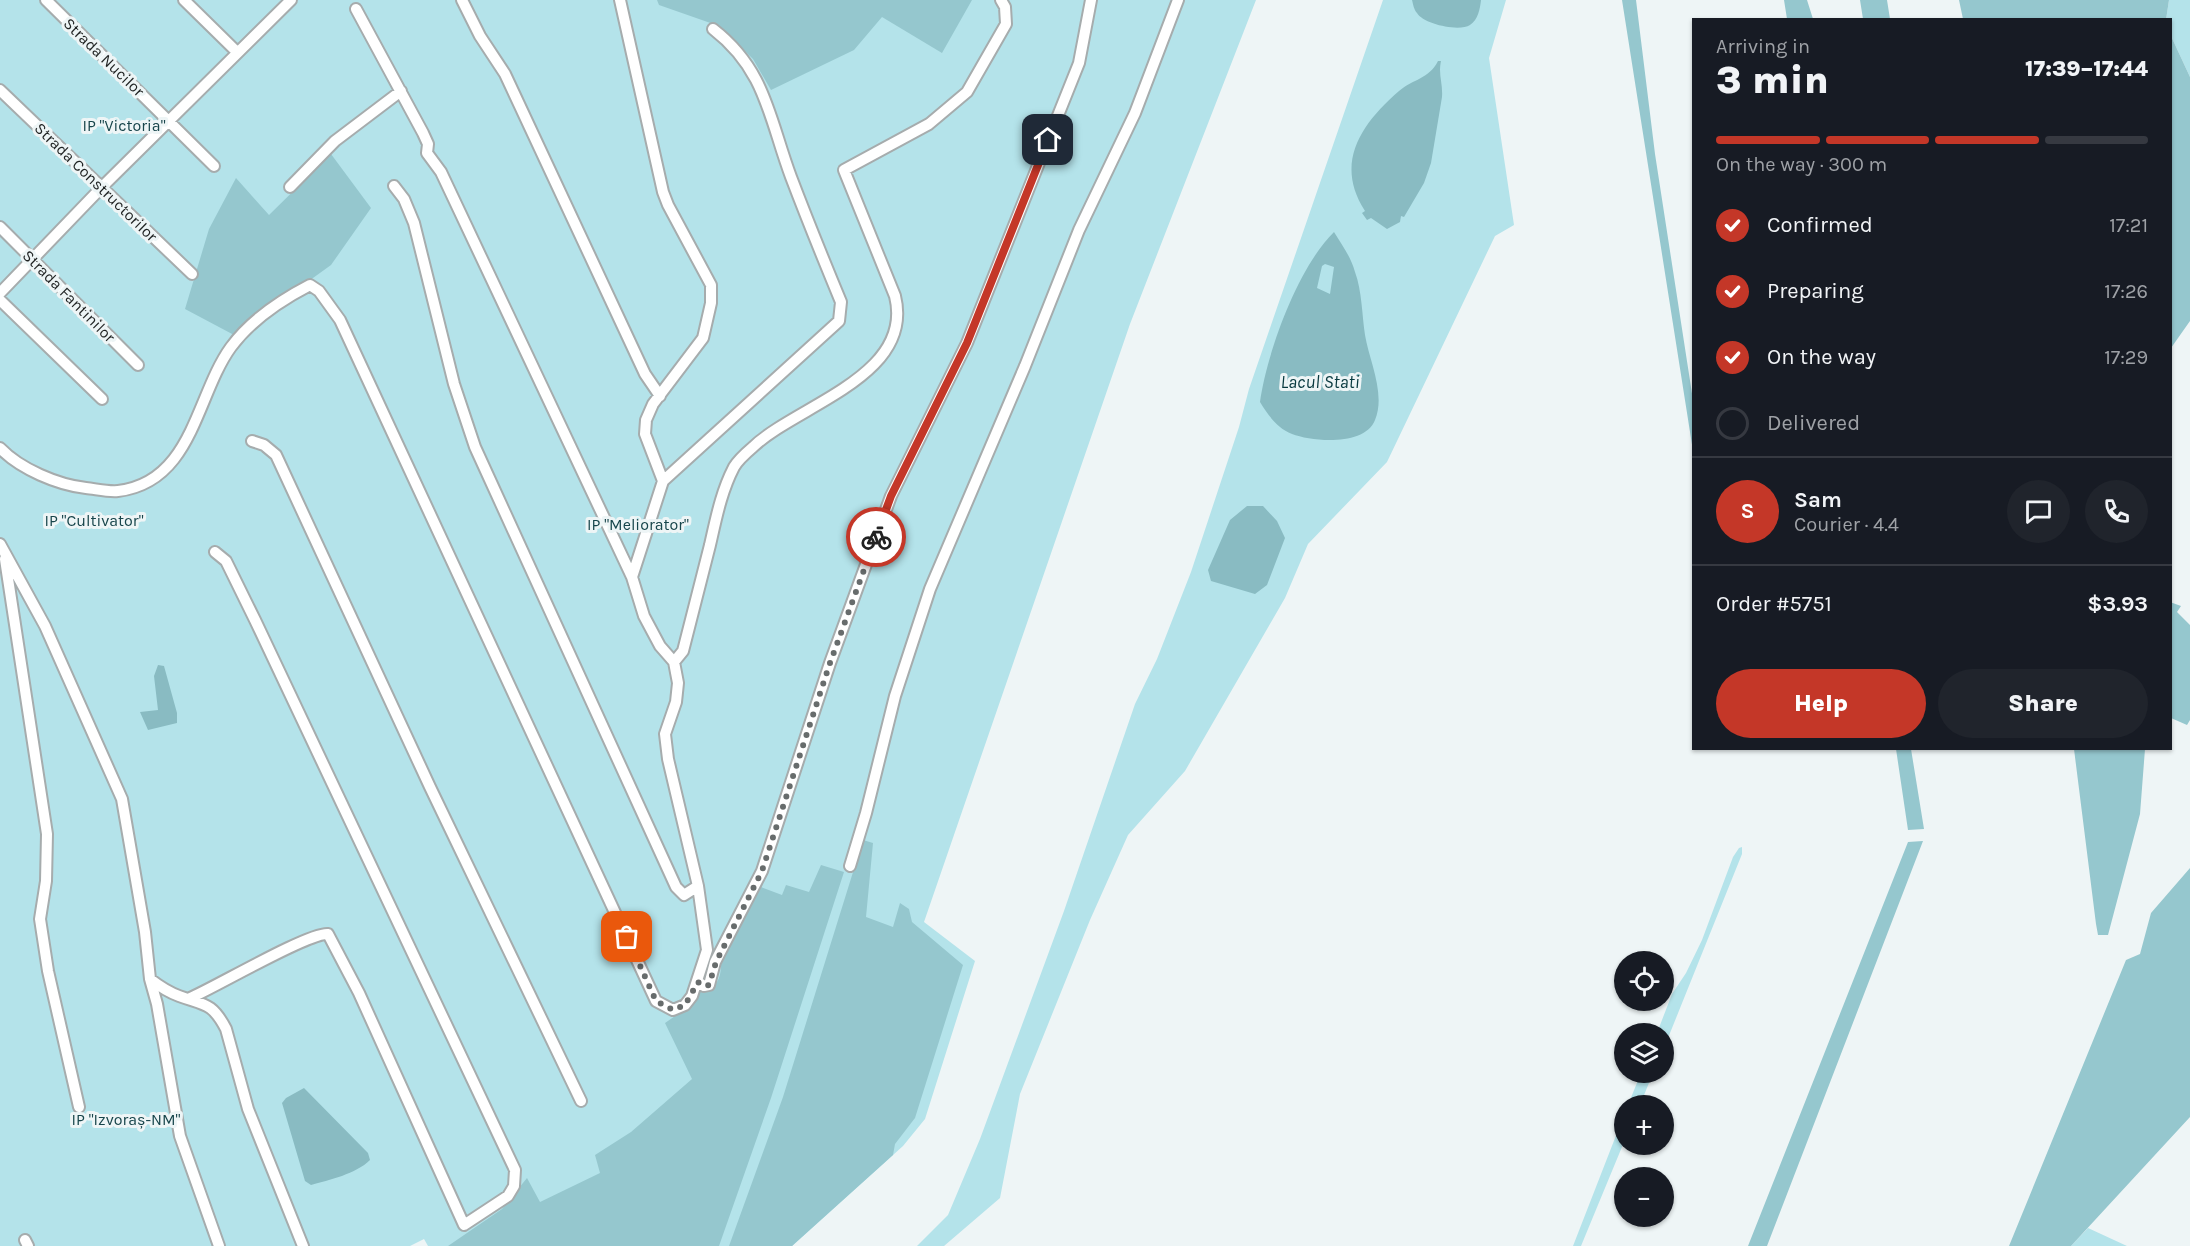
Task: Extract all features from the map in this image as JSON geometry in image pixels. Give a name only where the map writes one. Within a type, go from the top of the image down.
[{"type":"street","name":"Strada Nucilor","points":[[46,0],[214,166]]},
{"type":"street","points":[[184,0],[237,52]]},
{"type":"street","points":[[0,293],[101,188],[291,0]]},
{"type":"street","points":[[462,0],[480,36],[505,74],[645,374],[660,396]]},
{"type":"street","points":[[620,0],[665,199],[711,285],[711,303],[703,338],[660,396],[646,420],[645,434],[663,481]]},
{"type":"street","points":[[674,662],[683,651],[722,496],[735,465],[754,445],[852,384],[885,351],[895,334],[899,312],[895,296],[844,170],[929,124],[967,92],[1006,24],[1005,7],[1001,0]]},
{"type":"street","points":[[698,982],[704,986],[709,985],[716,962],[762,871],[830,663],[887,507],[985,301],[1079,63],[1091,0]]},
{"type":"street","points":[[850,866],[866,813],[895,696],[930,589],[1025,366],[1079,230],[1135,113],[1178,0]]},
{"type":"street","points":[[0,448],[29,468],[70,487],[118,491],[142,484],[160,473],[190,436],[218,367],[251,323],[310,285],[319,291],[340,320],[656,1001],[673,1010],[685,1005],[698,982],[707,950],[698,886],[665,734],[676,702],[678,683],[674,662],[660,646],[644,616],[632,577],[441,172],[427,153],[428,144],[356,9]]},
{"type":"street","points":[[632,577],[663,481],[839,321],[840,302],[790,175],[764,94],[748,63],[713,29]]},
{"type":"street","name":"Strada Constructorilor","points":[[0,90],[192,274]]},
{"type":"street","points":[[291,187],[334,141],[401,91]]},
{"type":"street","points":[[394,186],[404,199],[414,223],[454,384],[475,447],[676,887],[684,895],[698,886]]},
{"type":"street","name":"Strada Fantinilor","points":[[0,227],[138,364]]},
{"type":"street","points":[[0,300],[102,399]]},
{"type":"street","points":[[252,441],[264,445],[276,455],[430,787],[581,1101]]},
{"type":"street","points":[[2,549],[45,626],[122,799],[145,932],[150,979],[157,1004],[180,1136],[219,1246]]},
{"type":"street","points":[[2,549],[47,834],[46,881],[40,919],[48,971],[80,1107]]},
{"type":"street","points":[[190,998],[322,933],[328,934],[359,993],[464,1225],[508,1196],[514,1186],[515,1170],[226,561],[215,552]]},
{"type":"street","points":[[150,979],[167,991],[212,1007],[226,1029],[254,1126],[303,1246]]},
{"type":"green space","name":"IP \"Meliorator\"","points":[[0,0],[1256,0],[1130,324],[924,922],[975,961],[925,1119],[903,1146],[792,1246],[428,1246],[424,1239],[410,1246],[0,1246]]},
{"type":"green space","points":[[1383,0],[1506,0],[1489,58],[1514,225],[1495,236],[1387,462],[1308,544],[1285,598],[1185,771],[1128,835],[1090,920],[1020,1094],[1000,1198],[944,1246],[917,1246],[948,1215],[980,1139],[1064,911],[1135,704],[1157,659],[1191,572],[1239,427],[1249,389]]},
{"type":"green space","points":[[2169,0],[2190,0],[2190,77],[2172,38],[2172,18],[2166,18]]},
{"type":"green space","points":[[1742,847],[1742,854],[1674,1023],[1661,1023],[1665,1011],[1674,1011],[1674,991],[1686,973],[1702,940],[1733,857]]},
{"type":"green space","points":[[1637,1083],[1649,1083],[1644,1095],[1632,1095]]},
{"type":"green space","points":[[1614,1141],[1614,1155],[1619,1155],[1581,1246],[1573,1246]]},
{"type":"green space","points":[[2088,1228],[2127,1246],[2071,1246]]},
{"type":"shaded area","points":[[657,0],[972,0],[942,53],[882,17],[854,50],[771,90],[753,59],[719,26],[659,5]]},
{"type":"shaded area","points":[[1622,0],[1636,0],[1655,154],[1692,394],[1692,445]]},
{"type":"shaded area","points":[[1784,0],[1807,0],[1813,18],[1787,18]]},
{"type":"shaded area","points":[[1860,0],[1887,0],[1890,18],[1863,18]]},
{"type":"shaded area","points":[[1959,0],[2169,0],[2166,18],[1963,18]]},
{"type":"shaded area","points":[[2172,38],[2190,77],[2190,321],[2172,347]]},
{"type":"shaded area","points":[[331,154],[371,208],[331,265],[234,335],[185,309],[209,229],[236,178],[269,215]]},
{"type":"shaded area","points":[[2172,603],[2181,606],[2177,612],[2190,625],[2190,720],[2187,725],[2172,718]]},
{"type":"shaded area","points":[[1896,750],[1911,750],[1924,829],[1908,830]]},
{"type":"shaded area","points":[[2074,750],[2145,750],[2140,814],[2108,935],[2098,935]]},
{"type":"shaded area","points":[[863,840],[873,843],[866,917],[893,927],[900,903],[909,909],[912,922],[963,965],[915,1118],[895,1144],[893,1155],[792,1246],[729,1246],[783,1097]]},
{"type":"shaded area","points":[[1923,841],[1767,1246],[1748,1246],[1908,842]]},
{"type":"shaded area","points":[[821,865],[844,872],[771,1098],[719,1246],[448,1246],[502,1209],[527,1178],[540,1202],[600,1173],[595,1155],[631,1132],[692,1079],[665,1023],[691,1005],[701,990],[710,991],[716,984],[720,975],[721,963],[761,887],[782,895],[786,885],[809,892]]},
{"type":"shaded area","points":[[2190,868],[2190,1117],[2071,1246],[2009,1246],[2126,960],[2140,954],[2151,913]]},
{"type":"water","points":[[1412,0],[1481,0],[1475,20],[1470,25],[1458,28],[1442,26],[1421,17],[1416,12]]},
{"type":"water","points":[[1438,61],[1441,61],[1442,97],[1431,163],[1424,183],[1404,217],[1401,216],[1400,222],[1387,229],[1371,218],[1367,220],[1362,213],[1365,211],[1356,193],[1352,177],[1352,161],[1356,145],[1363,131],[1385,104],[1404,87],[1430,72]]},
{"type":"water","name":"Lacul Stati","points":[[1334,232],[1351,261],[1359,287],[1365,335],[1379,399],[1375,420],[1369,428],[1361,434],[1338,440],[1312,439],[1292,434],[1273,421],[1260,402],[1269,359],[1286,311],[1308,266]],"holes":[[[1325,264],[1334,267],[1330,294],[1317,288],[1322,266]]]},
{"type":"water","points":[[1247,506],[1263,506],[1277,521],[1285,538],[1267,585],[1255,594],[1211,581],[1208,570],[1230,520]]},
{"type":"water","points":[[158,665],[164,666],[177,713],[177,723],[148,730],[140,712],[158,710],[154,676]]},
{"type":"water","points":[[304,1088],[368,1153],[370,1160],[350,1173],[334,1179],[311,1185],[305,1181],[282,1103],[286,1098]]},
{"type":"way so far","points":[[627,937],[656,1001],[673,1010],[685,1005],[698,982],[704,986],[709,985],[716,962],[762,871],[830,663],[876,537]]},
{"type":"route","points":[[876,537],[891,496],[967,343],[1048,140]]},
{"type":"park label","name":"IP \"Victoria\"","points":[[124,125]]},
{"type":"park label","name":"IP \"Cultivator\"","points":[[94,520]]},
{"type":"park label","name":"IP \"Izvoraș-NM\"","points":[[126,1119]]}]
